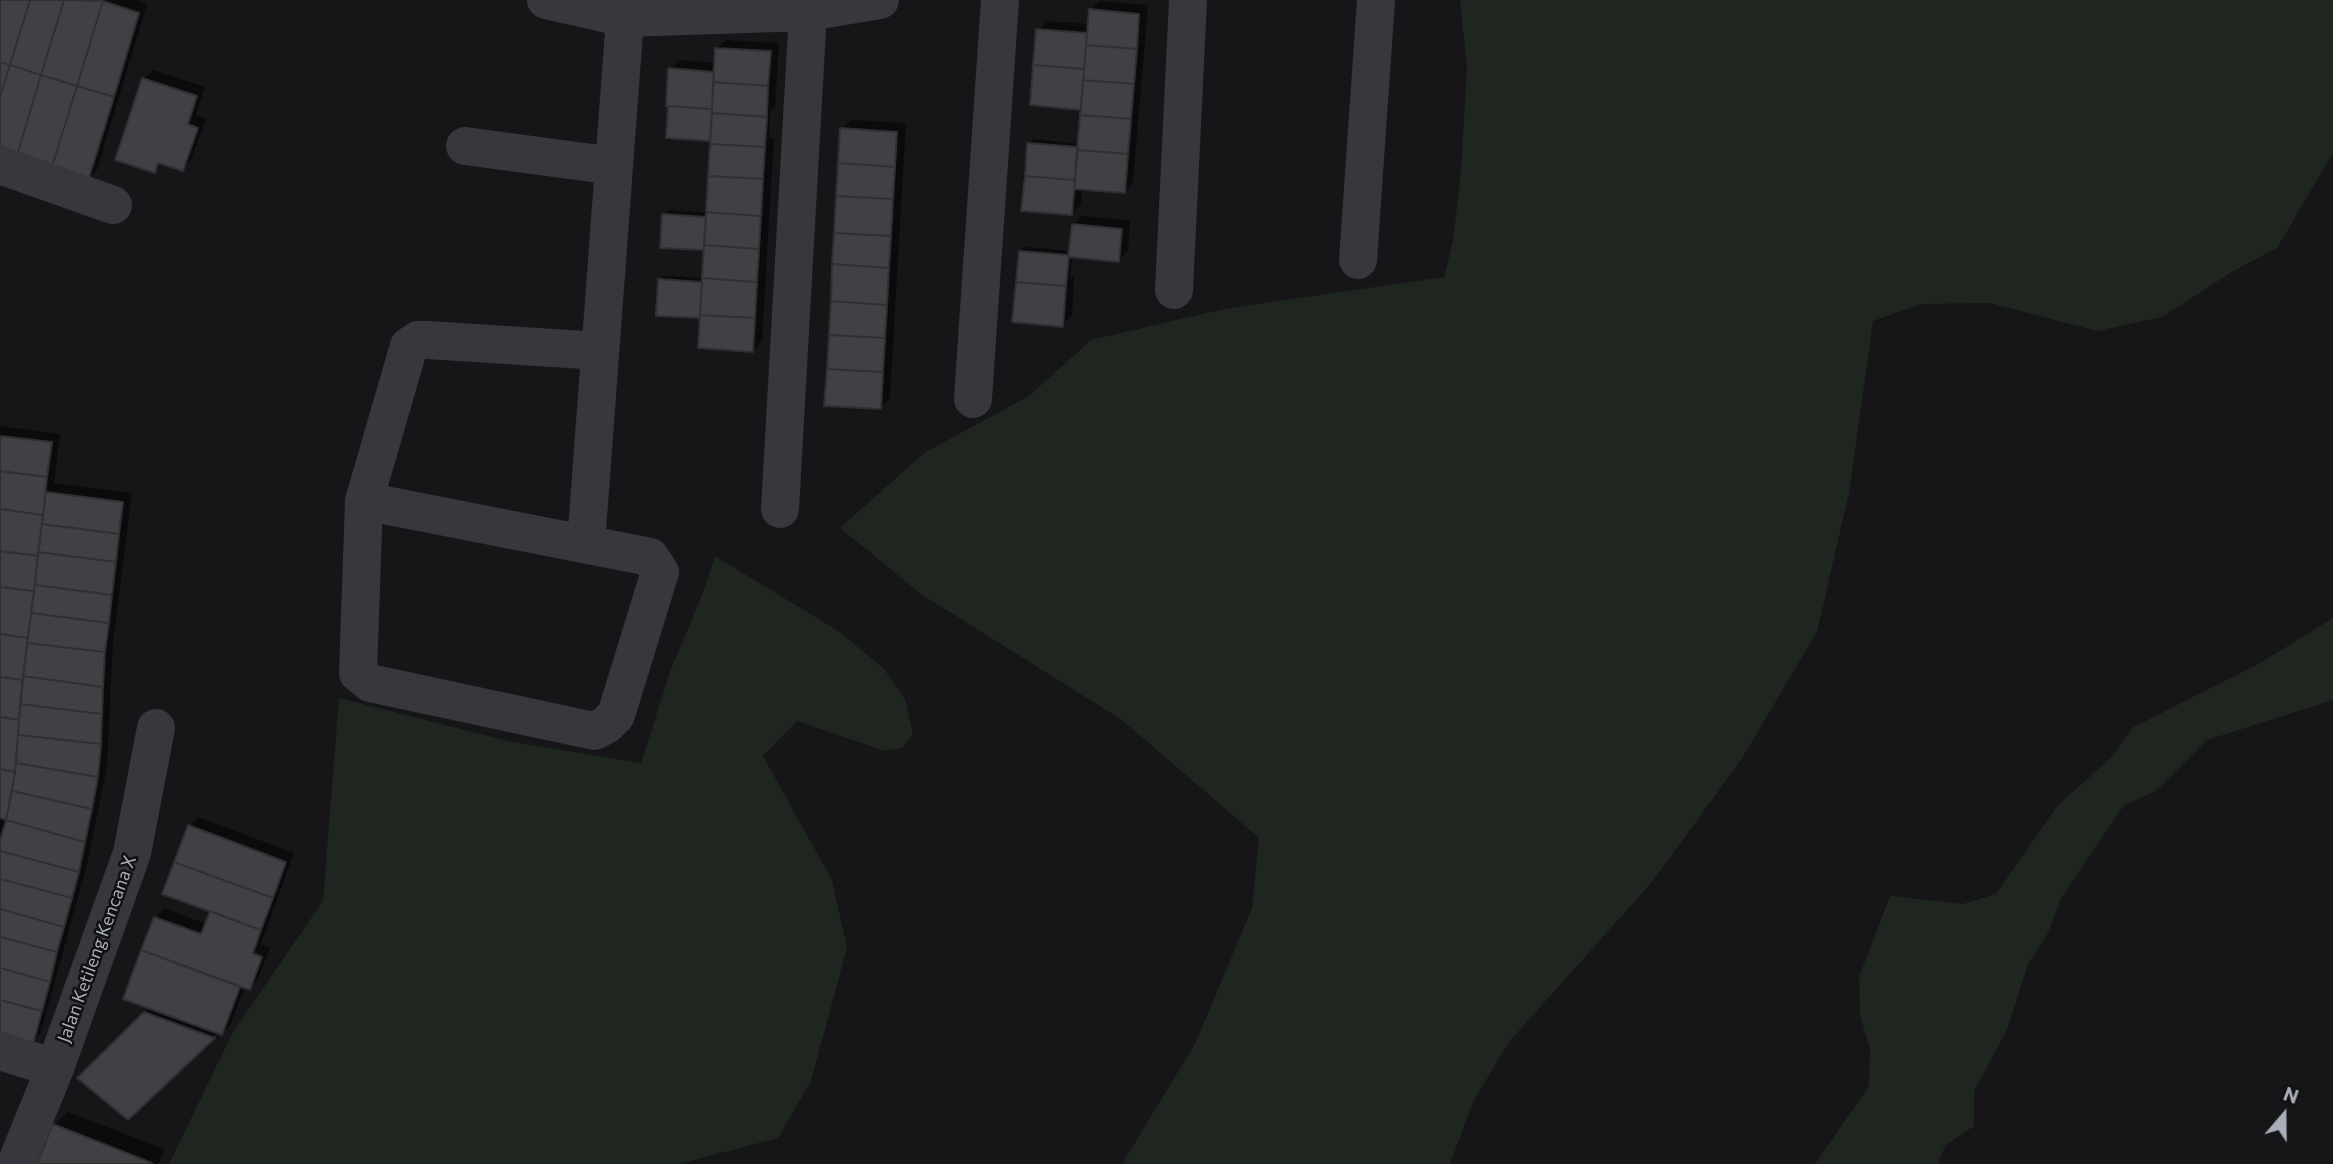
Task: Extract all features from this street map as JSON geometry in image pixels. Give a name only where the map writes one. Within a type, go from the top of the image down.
[{"type":"street","points":[[546,0],[625,19],[808,12],[880,0]]},
{"type":"street","points":[[973,399],[1000,0]]},
{"type":"street","points":[[1174,290],[1188,0]]},
{"type":"street","points":[[1359,260],[1376,0]]},
{"type":"street","points":[[780,509],[808,12]]},
{"type":"street","points":[[586,544],[625,19]]},
{"type":"street","points":[[465,146],[614,166]]},
{"type":"street","points":[[0,165],[113,205]]},
{"type":"street","points":[[364,500],[650,557],[660,572],[616,715],[606,725],[594,731],[370,683],[358,673],[364,500],[409,346],[418,340],[600,351]]},
{"type":"street","name":"Jalan Ketileng Kencana X","points":[[16,1164],[132,853],[156,728]]},
{"type":"street","points":[[0,1051],[54,1068]]},
{"type":"shaded area","points":[[1460,0],[2333,0],[2333,153],[2277,248],[2235,270],[2162,317],[2097,331],[1990,303],[1922,304],[1873,321],[1849,493],[1817,632],[1741,760],[1652,882],[1509,1042],[1473,1102],[1450,1164],[1122,1164],[1196,1042],[1252,908],[1259,838],[1122,720],[921,594],[840,528],[924,453],[1029,396],[1091,340],[1224,309],[1444,277],[1453,241],[1461,170],[1467,68]]},
{"type":"shaded area","points":[[715,556],[840,632],[884,669],[905,699],[913,734],[903,748],[885,751],[797,721],[763,756],[832,880],[847,948],[811,1081],[778,1138],[679,1164],[169,1164],[233,1032],[323,901],[339,698],[512,742],[641,763],[671,669]]},
{"type":"shaded area","points":[[2333,618],[2333,700],[2207,740],[2156,791],[2124,805],[2061,898],[2048,933],[2028,964],[2007,1030],[1974,1091],[1974,1126],[1945,1146],[1938,1164],[1815,1164],[1869,1086],[1870,1049],[1860,1015],[1859,977],[1890,896],[1963,904],[1996,894],[2058,805],[2112,757],[2132,728],[2262,662]]},
{"type":"building","points":[[0,0],[30,0],[10,65],[0,62]]},
{"type":"building","points":[[30,0],[64,0],[41,75],[10,65]]},
{"type":"building","points":[[64,0],[103,1],[77,86],[41,75]]},
{"type":"building","points":[[103,1],[139,13],[114,97],[77,86]]},
{"type":"building","points":[[1089,9],[1139,14],[1137,49],[1086,45]]},
{"type":"building","points":[[1036,29],[1087,33],[1084,69],[1033,65]]},
{"type":"building","points":[[1086,45],[1137,49],[1134,84],[1083,80]]},
{"type":"building","points":[[715,48],[771,51],[768,86],[713,82]]},
{"type":"building","points":[[0,62],[10,65],[0,97]]},
{"type":"building","points":[[10,65],[41,75],[16,159],[0,154],[0,97]]},
{"type":"building","points":[[1033,65],[1084,69],[1081,110],[1030,105]]},
{"type":"building","points":[[668,68],[714,72],[712,109],[666,106]]},
{"type":"building","points":[[41,75],[77,86],[51,170],[16,159]]},
{"type":"building","points":[[142,78],[197,96],[188,124],[198,128],[183,171],[158,163],[155,173],[115,160]]},
{"type":"building","points":[[1083,80],[1134,84],[1131,119],[1080,115]]},
{"type":"building","points":[[713,82],[768,86],[767,117],[712,113]]},
{"type":"building","points":[[77,86],[114,97],[88,181],[51,170]]},
{"type":"building","points":[[668,106],[712,109],[710,141],[666,138]]},
{"type":"building","points":[[712,113],[767,117],[765,147],[710,144]]},
{"type":"building","points":[[1080,115],[1131,119],[1128,154],[1077,150]]},
{"type":"building","points":[[840,128],[897,132],[895,167],[838,163]]},
{"type":"building","points":[[1027,143],[1078,147],[1075,180],[1025,176]]},
{"type":"building","points":[[710,144],[765,147],[763,179],[708,176]]},
{"type":"building","points":[[1077,150],[1128,154],[1125,193],[1074,189]]},
{"type":"building","points":[[838,163],[895,167],[893,199],[836,196]]},
{"type":"building","points":[[708,176],[763,179],[761,216],[706,212]]},
{"type":"building","points":[[1025,176],[1075,180],[1072,215],[1021,211]]},
{"type":"building","points":[[836,196],[893,199],[891,236],[834,233]]},
{"type":"building","points":[[706,212],[761,216],[759,249],[704,245]]},
{"type":"building","points":[[662,214],[706,217],[704,250],[660,248]]},
{"type":"building","points":[[1072,224],[1122,229],[1119,262],[1068,257]]},
{"type":"building","points":[[834,233],[891,236],[889,268],[832,264]]},
{"type":"building","points":[[704,245],[759,249],[757,282],[702,278]]},
{"type":"building","points":[[1019,251],[1069,255],[1066,286],[1016,282]]},
{"type":"building","points":[[832,264],[889,268],[887,305],[831,301]]},
{"type":"building","points":[[702,278],[757,282],[755,318],[700,315]]},
{"type":"building","points":[[658,279],[702,282],[700,318],[656,316]]},
{"type":"building","points":[[1016,282],[1066,286],[1063,327],[1012,322]]},
{"type":"building","points":[[831,301],[887,305],[885,338],[829,335]]},
{"type":"building","points":[[700,315],[755,318],[753,352],[698,348]]},
{"type":"building","points":[[829,335],[885,338],[883,372],[827,369]]},
{"type":"building","points":[[827,369],[883,372],[881,409],[824,406]]},
{"type":"building","points":[[0,436],[52,442],[47,477],[0,471]]},
{"type":"building","points":[[0,471],[47,477],[43,515],[0,509]]},
{"type":"building","points":[[46,492],[123,502],[119,534],[42,524]]},
{"type":"building","points":[[0,509],[43,515],[38,556],[0,551]]},
{"type":"building","points":[[42,524],[119,534],[116,562],[38,552]]},
{"type":"building","points":[[0,551],[38,556],[34,591],[0,587]]},
{"type":"building","points":[[38,552],[116,562],[112,595],[35,585]]},
{"type":"building","points":[[35,585],[112,595],[109,623],[31,613]]},
{"type":"building","points":[[0,587],[34,591],[28,638],[0,634]]},
{"type":"building","points":[[31,613],[109,623],[105,652],[27,643]]},
{"type":"building","points":[[0,634],[28,638],[23,680],[0,677]]},
{"type":"building","points":[[27,643],[105,652],[103,687],[23,676]]},
{"type":"building","points":[[23,676],[103,687],[102,714],[20,704]]},
{"type":"building","points":[[0,677],[23,680],[19,720],[0,717]]},
{"type":"building","points":[[20,704],[102,714],[101,744],[18,735]]},
{"type":"building","points":[[0,717],[19,720],[15,772],[0,769]]},
{"type":"building","points":[[18,735],[101,744],[98,777],[16,763]]},
{"type":"building","points":[[16,763],[98,777],[92,809],[12,791]]},
{"type":"building","points":[[0,769],[15,772],[6,820],[0,818]]},
{"type":"building","points":[[12,791],[92,809],[85,842],[6,820]]},
{"type":"building","points":[[6,820],[85,842],[79,872],[0,851]]},
{"type":"building","points":[[188,825],[286,862],[273,898],[174,862]]},
{"type":"building","points":[[0,851],[79,872],[72,898],[0,879]]},
{"type":"building","points":[[174,862],[273,898],[261,930],[162,894]]},
{"type":"building","points":[[0,879],[72,898],[64,927],[0,909]]},
{"type":"building","points":[[0,909],[64,927],[57,952],[0,937]]},
{"type":"building","points":[[210,911],[261,930],[253,953],[262,957],[250,990],[141,950],[154,917],[201,934]]},
{"type":"building","points":[[0,937],[57,952],[50,982],[0,968]]},
{"type":"building","points":[[141,950],[240,987],[222,1035],[123,999]]},
{"type":"building","points":[[0,968],[50,982],[42,1011],[0,1000]]},
{"type":"building","points":[[0,1000],[42,1011],[33,1044],[0,1035]]},
{"type":"building","points":[[144,1012],[215,1038],[128,1120],[77,1078]]},
{"type":"building","points":[[53,1124],[152,1163],[37,1164]]}]
